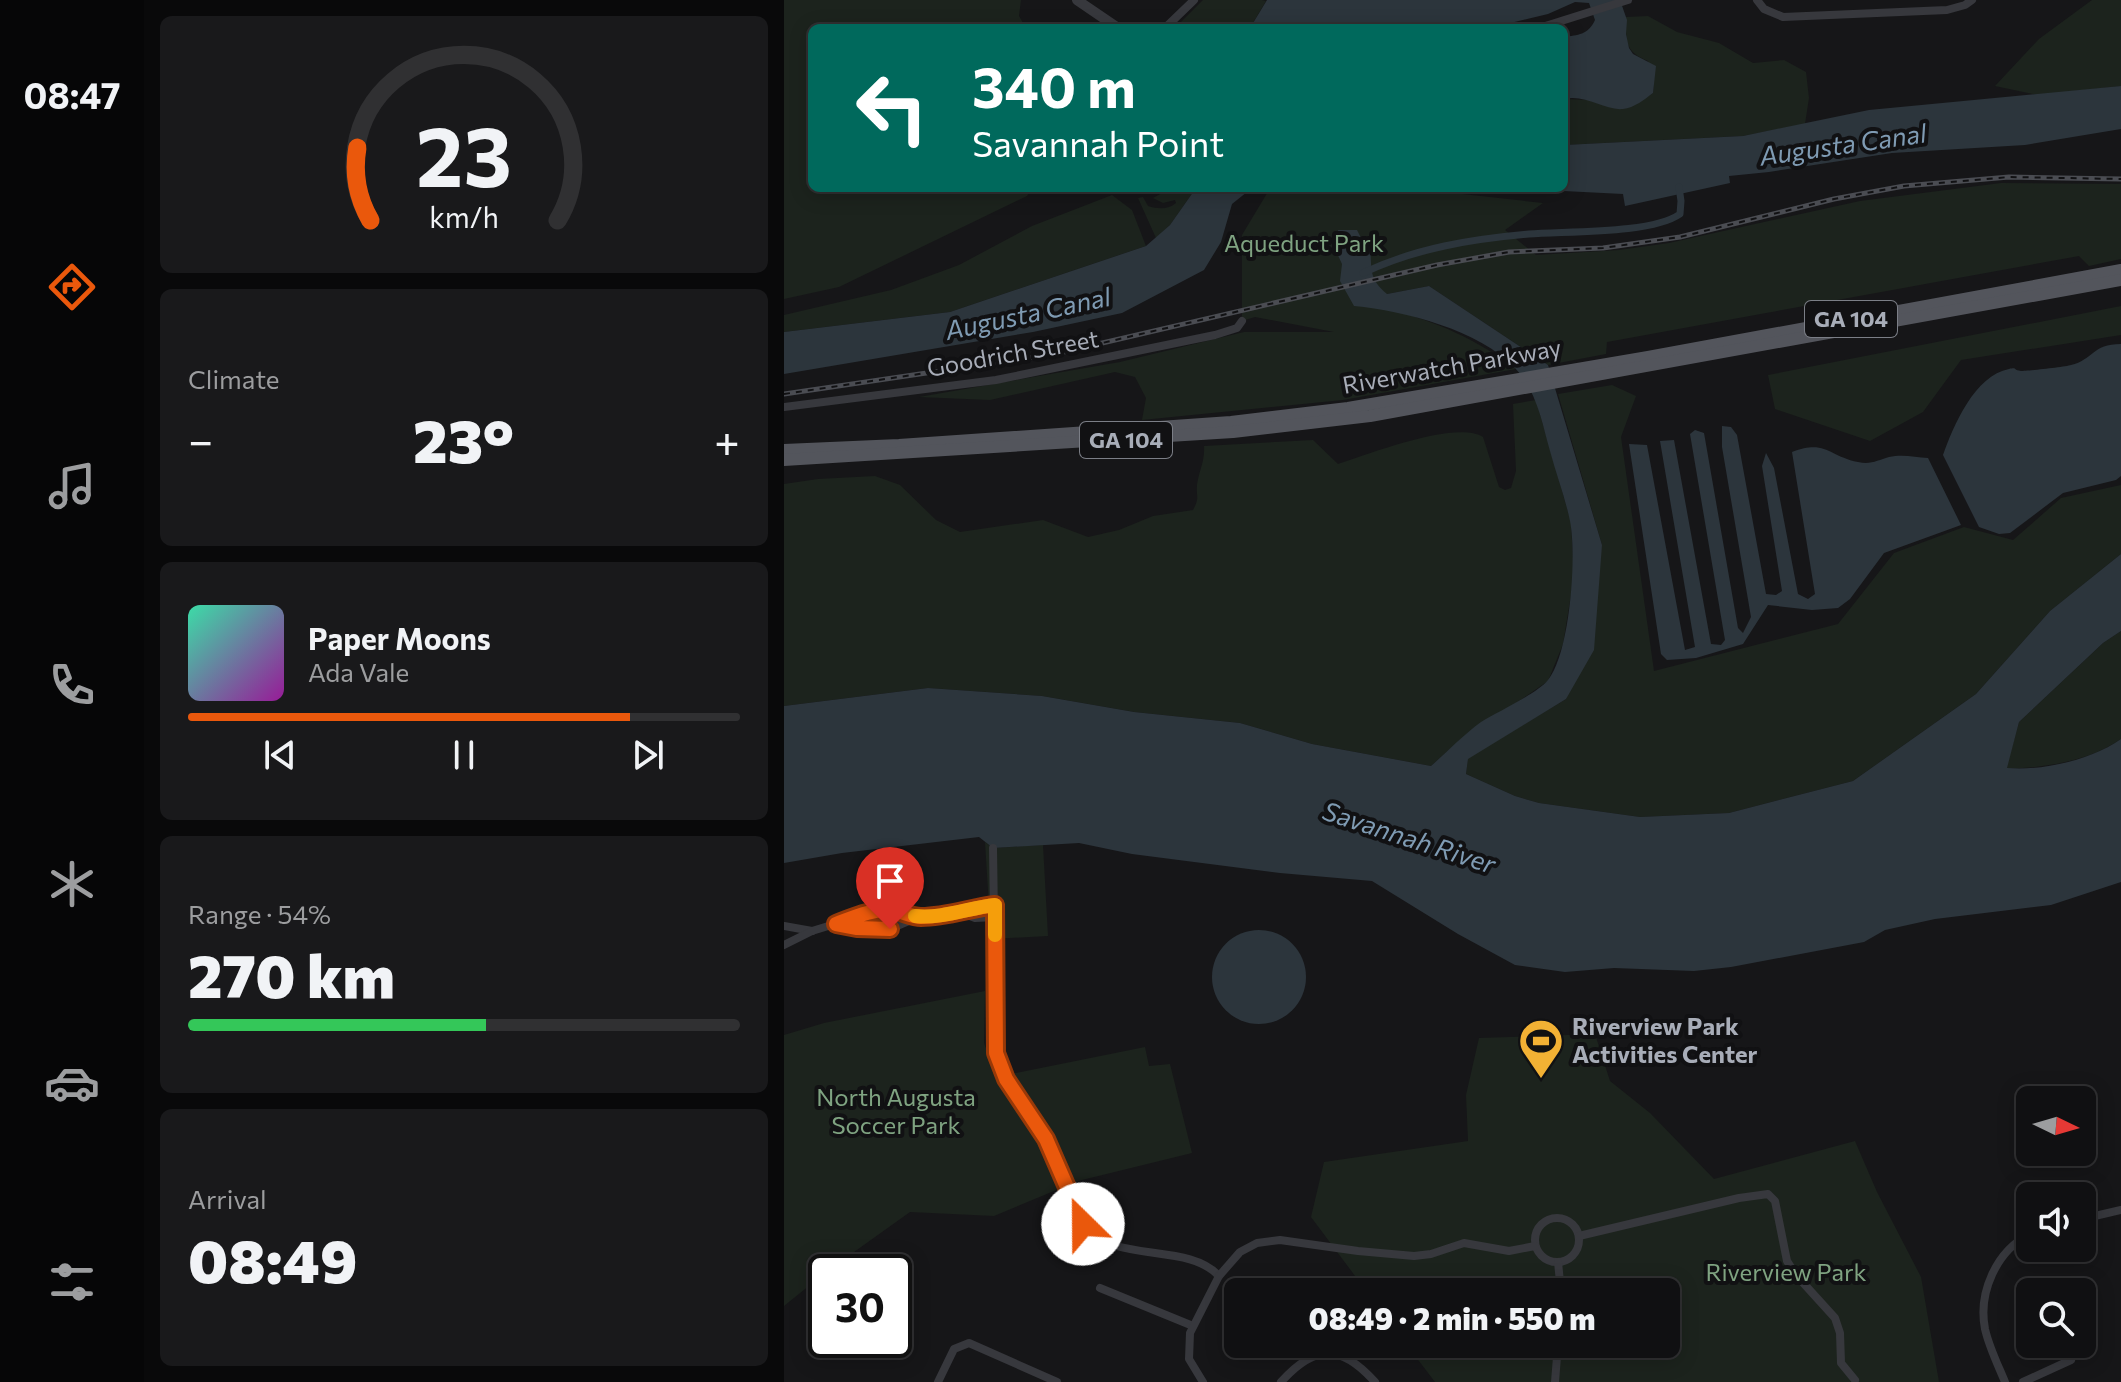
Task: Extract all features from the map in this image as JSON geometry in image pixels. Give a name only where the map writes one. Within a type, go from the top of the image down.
[{"type":"main road","name":"Riverwatch Parkway","points":[[784,460],[1245,431],[1370,416],[1466,400],[1585,373],[2121,270]]},
{"type":"main road","name":"Riverwatch Parkway","points":[[784,450],[1231,422],[1348,408],[1454,389],[1585,373],[2121,280]]},
{"type":"street","points":[[1077,0],[1112,24]]},
{"type":"street","points":[[1169,24],[1194,0]]},
{"type":"street","points":[[1552,24],[1627,0]]},
{"type":"street","points":[[1757,0],[1772,15],[1783,17],[1947,10],[1972,0]]},
{"type":"street","name":"Goodrich Street","points":[[784,407],[996,380],[1215,335],[1237,328],[1242,321]]},
{"type":"street","points":[[993,848],[996,1053],[1006,1079],[1046,1139],[1083,1224],[1100,1240],[1199,1262],[1219,1276]]},
{"type":"street","points":[[962,913],[969,908],[995,905]]},
{"type":"street","points":[[784,945],[855,916],[888,910],[918,917]]},
{"type":"street","points":[[836,924],[890,929],[918,917],[962,913],[975,918],[995,917]]},
{"type":"street","points":[[784,926],[812,931]]},
{"type":"street","points":[[1579,1236],[1768,1194],[1775,1201],[1787,1261],[1835,1318],[1840,1333],[1841,1363],[1855,1380]]},
{"type":"street","points":[[2096,1216],[2121,1210]]},
{"type":"street","points":[[1552,1218],[1572,1224],[1579,1236],[1576,1251],[1565,1261],[1544,1258],[1535,1246],[1536,1232],[1552,1218]]},
{"type":"street","points":[[1203,1382],[1192,1367],[1188,1353],[1193,1326],[1219,1276],[1240,1252],[1257,1243],[1272,1240],[1414,1256],[1464,1243],[1509,1251],[1535,1246]]},
{"type":"street","points":[[2005,1382],[1986,1332],[1983,1313],[1985,1295],[2003,1257],[2016,1243]]},
{"type":"street","points":[[1558,1262],[1560,1278]]},
{"type":"street","points":[[1100,1288],[1193,1326]]},
{"type":"street","points":[[938,1382],[954,1349],[965,1343],[1056,1382]]},
{"type":"street","points":[[1281,1382],[1305,1359],[1330,1353],[1353,1360],[1375,1382]]},
{"type":"street","points":[[1555,1380],[1557,1358]]},
{"type":"street","points":[[2023,1382],[2071,1360]]},
{"type":"green space","points":[[784,0],[1021,0],[1019,16],[1024,24],[808,24],[808,192],[1030,192],[839,287],[784,299]]},
{"type":"green space","points":[[1203,0],[1266,1],[1252,24],[1179,24]]},
{"type":"green space","points":[[2092,0],[2121,0],[2121,86],[2038,95],[1995,86],[2039,39]]},
{"type":"green space","points":[[1648,16],[1677,32],[1719,43],[1753,63],[1784,60],[1806,72],[1809,98],[1805,124],[1743,136],[1568,145],[1568,99],[1591,100],[1623,109],[1653,93],[1654,82],[1648,61],[1634,53],[1628,44],[1626,17]]},
{"type":"green space","name":"Aqueduct Park","points":[[2001,183],[2121,184],[2121,259],[2089,266],[2079,256],[1607,342],[1606,354],[1548,365],[1429,286],[1387,294],[1392,310],[1457,333],[1516,369],[1343,400],[1142,420],[1146,398],[1135,377],[1115,372],[990,400],[919,397],[1120,362],[1244,332],[1334,332],[1255,317],[1242,321],[1242,235],[1268,192],[1444,192],[1543,203],[1505,230],[1536,255],[1619,250],[1669,243],[1860,201]]},
{"type":"green space","points":[[1164,192],[1193,192],[1170,225],[1156,238],[1138,198],[1143,197],[1148,206],[1155,208],[1166,208],[1176,203],[1175,200],[1163,203],[1153,198]]},
{"type":"green space","points":[[1112,195],[1132,210],[1146,246],[950,312],[784,332],[784,315],[891,290],[959,265],[1032,226]]},
{"type":"green space","points":[[2121,306],[2121,335],[1961,360],[1923,412],[1870,441],[1775,409],[1768,375]]},
{"type":"green space","points":[[1612,385],[1636,396],[1621,437],[1654,671],[1838,624],[1894,553],[1964,527],[2013,540],[2061,498],[2121,485],[2121,554],[2050,611],[1976,694],[1853,781],[1729,813],[1640,817],[1539,803],[1515,796],[1466,774],[1468,758],[1566,699],[1602,545],[1558,394]]},
{"type":"green space","points":[[1536,400],[1571,522],[1574,576],[1563,644],[1548,681],[1451,748],[1431,766],[1312,744],[1240,723],[1134,712],[1042,696],[928,688],[784,706],[784,484],[875,476],[900,485],[936,520],[960,532],[1043,520],[1088,537],[1119,530],[1153,516],[1193,510],[1204,446],[1313,440],[1338,464],[1433,435],[1470,433],[1483,437],[1499,487],[1505,490],[1511,488],[1516,471],[1513,404]]},
{"type":"green space","points":[[2121,631],[2121,739],[2095,753],[2066,762],[2006,769],[2019,722],[2103,643]]},
{"type":"green space","points":[[985,842],[993,848],[1043,845],[1048,936],[991,939]]},
{"type":"green space","name":"North Augusta Soccer Park","points":[[985,991],[984,1043],[996,1077],[1145,1047],[1149,1066],[1170,1064],[1192,1153],[1078,1181],[994,1216],[910,1212],[851,1254],[808,1254],[808,1287],[784,1306],[784,1035],[824,1023]]},
{"type":"green space","name":"Riverview Park","points":[[1595,1034],[1610,1081],[1650,1113],[1714,1179],[1855,1141],[1877,1192],[1921,1277],[1939,1382],[1435,1382],[1417,1358],[1680,1358],[1680,1278],[1357,1278],[1311,1217],[1324,1162],[1468,1141],[1466,1095],[1479,1038]]},
{"type":"water","points":[[1267,0],[1620,0],[1627,20],[1629,48],[1633,54],[1656,66],[1653,93],[1623,109],[1568,98],[1568,36],[1582,33],[1592,25],[1595,20],[1589,3],[1575,2],[1548,14],[1506,24],[1252,24]]},
{"type":"water","name":"Augusta Canal","points":[[2121,86],[2121,129],[2025,145],[1892,153],[1729,176],[1730,183],[1625,206],[1623,194],[1568,191],[1568,145],[1743,136],[1869,110]]},
{"type":"water","name":"Augusta Canal","points":[[1193,192],[1247,192],[1232,204],[1221,242],[1204,270],[1122,313],[1033,332],[784,374],[784,332],[950,312],[1146,246],[1170,225]]},
{"type":"water","name":"Savannah River","points":[[1338,230],[1357,230],[1361,238],[1368,241],[1375,281],[1387,294],[1429,286],[1548,365],[1602,545],[1594,650],[1566,699],[1468,759],[1466,774],[1539,803],[1640,817],[1729,813],[1853,781],[1976,694],[2050,611],[2121,554],[2121,631],[2103,643],[2019,722],[2007,768],[2036,768],[2066,762],[2096,753],[2121,739],[2121,882],[2051,905],[1935,919],[1885,930],[1864,942],[1731,967],[1694,971],[1614,968],[1565,972],[1515,965],[1372,881],[1132,854],[1079,843],[993,848],[979,837],[784,863],[784,706],[928,688],[1042,696],[1134,712],[1240,723],[1312,744],[1431,766],[1481,722],[1527,696],[1548,680],[1562,649],[1570,604],[1573,557],[1566,503],[1534,397],[1515,368],[1482,343],[1418,318],[1354,306],[1340,281],[1342,264],[1336,251],[1340,244]]},
{"type":"water","points":[[2121,344],[2121,476],[2116,480],[2063,493],[2010,533],[1999,534],[1979,527],[1943,455],[1959,417],[1976,391],[1997,373],[2009,369],[2024,371],[2067,366],[2084,360],[2098,349]]},
{"type":"water","points":[[1722,426],[1731,427],[1737,435],[1766,594],[1776,595],[1782,591],[1762,466],[1766,453],[1774,468],[1798,594],[1808,599],[1815,594],[1792,452],[1803,448],[1820,448],[1863,463],[1899,456],[1928,458],[1961,525],[1884,553],[1850,599],[1838,608],[1812,610],[1768,605],[1743,644],[1696,658],[1667,660],[1661,654],[1629,444],[1647,445],[1685,650],[1695,647],[1660,441],[1674,440],[1711,644],[1721,645],[1725,640],[1690,434],[1695,430],[1704,433],[1738,628],[1743,633],[1751,617],[1722,447]]},
{"type":"water","points":[[1259,930],[1277,934],[1292,944],[1302,959],[1306,977],[1302,995],[1292,1010],[1277,1020],[1259,1024],[1241,1020],[1226,1010],[1216,995],[1212,977],[1216,959],[1226,944],[1241,934]]},
{"type":"waterway","points":[[1363,273],[1403,257],[1465,242],[1650,225],[1680,214],[1679,187]]},
{"type":"railway","points":[[784,394],[1055,354],[1437,265],[1509,252],[1603,248],[1680,237],[1834,199],[1904,186],[2009,177],[2121,179]]},
{"type":"slow traffic","points":[[915,916],[962,913],[969,908],[995,905],[995,935]]},
{"type":"place","name":"Riverview Park Activities Center","points":[[1541,1080]]},
{"type":"route","points":[[890,929],[836,924],[877,911],[898,911],[918,917],[962,913],[969,908],[995,905],[996,1053],[1006,1079],[1052,1150],[1083,1224]]}]
